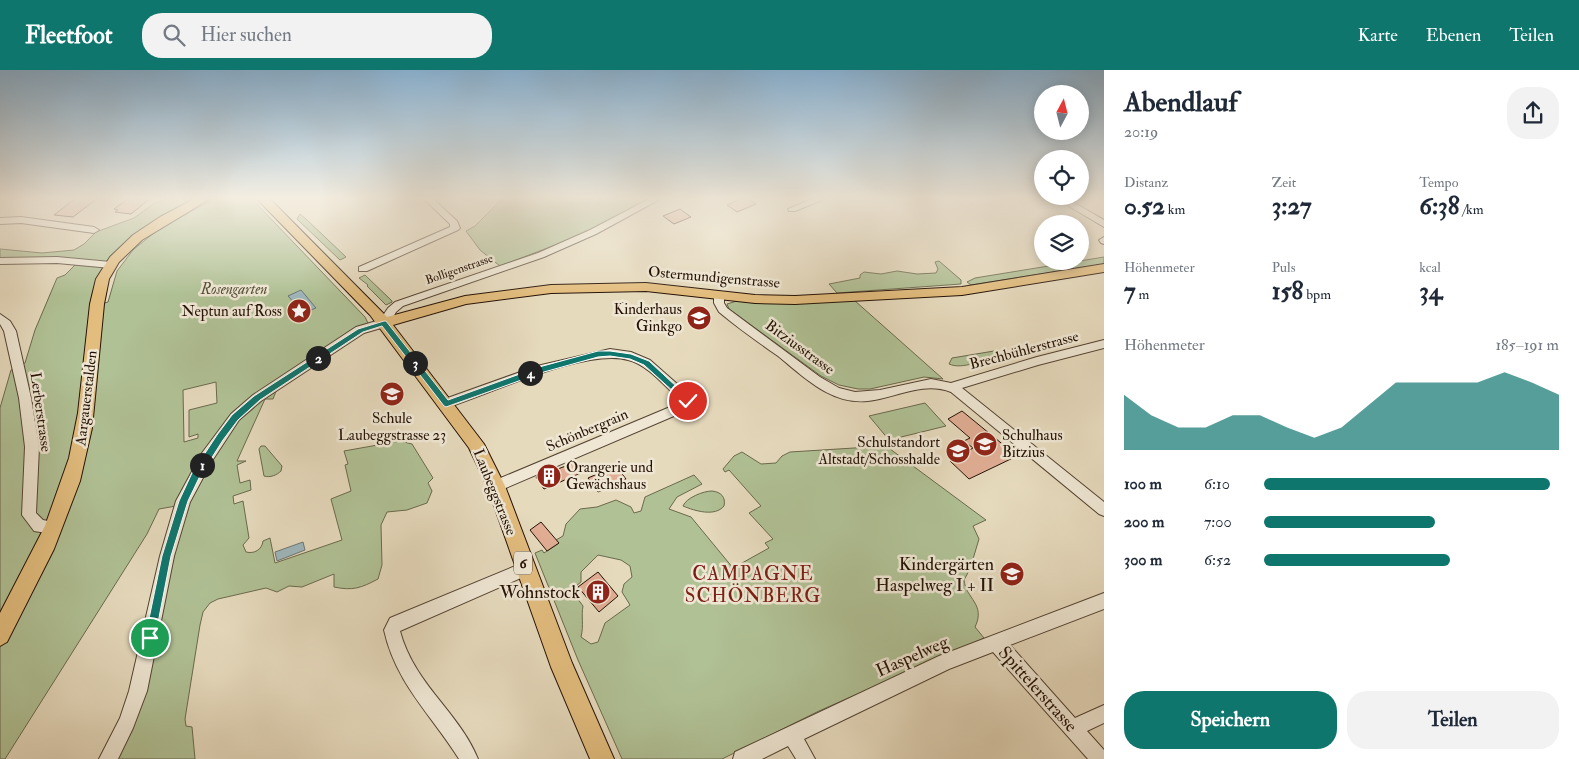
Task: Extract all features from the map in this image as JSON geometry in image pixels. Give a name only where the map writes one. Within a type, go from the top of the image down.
[{"type":"main road","name":"Aargauerstalden","points":[[0,635],[54,528],[68,493],[78,459],[84,428],[98,296],[102,281],[111,265],[128,247],[149,230]]},
{"type":"main road","name":"Laubeggstrasse","points":[[294,230],[376,312],[481,452],[496,486],[562,667],[602,759]]},
{"type":"main road","name":"Ostermundigenstrasse","points":[[384,323],[465,300],[551,289],[646,287],[781,300],[962,291],[1104,268]]},
{"type":"street","points":[[363,269],[450,230]]},
{"type":"street","name":"Bolligenstrasse","points":[[384,323],[392,310],[399,304],[541,254],[597,230]]},
{"type":"street","points":[[0,261],[57,260],[111,265]]},
{"type":"street","name":"Bitziusstrasse","points":[[719,295],[719,303],[724,311],[821,383],[839,393],[862,397],[880,395],[931,383],[942,383],[952,387]]},
{"type":"street","name":"Lerberstrasse","points":[[0,318],[10,331],[25,398],[32,457],[29,515],[39,526],[54,528]]},
{"type":"street","points":[[108,759],[127,722],[138,691],[167,556],[185,496],[195,476],[235,417],[257,398],[360,330],[384,323]]},
{"type":"street","name":"Brechbühlerstrasse","points":[[952,387],[1036,361],[1104,344]]},
{"type":"street","name":"Schönbergrain","points":[[446,404],[542,369],[598,354],[610,353],[631,356],[646,363],[689,401],[684,407],[496,486]]},
{"type":"street","points":[[952,387],[1104,510]]},
{"type":"street","points":[[469,759],[457,737],[410,676],[399,654],[392,630],[396,624],[525,569]]},
{"type":"street","name":"Haspelweg","points":[[742,759],[945,662],[1104,601]]},
{"type":"street","name":"Spittelerstrasse","points":[[996,642],[1100,759]]},
{"type":"street","points":[[1072,728],[1104,714]]},
{"type":"street","points":[[792,735],[806,759]]},
{"type":"green space","name":"Rosengarten","points":[[101,230],[156,230],[121,253],[97,305],[108,302],[117,271],[133,250],[158,230],[282,230],[365,317],[368,323],[252,398],[176,506],[159,509],[147,534],[5,759],[0,759],[0,408],[11,370],[25,363],[35,330],[57,278],[65,275],[80,260],[0,259],[0,249],[42,253],[74,250],[84,244],[96,232]],"holes":[[[216,382],[217,403],[189,410],[189,437],[198,434],[198,438],[184,442],[183,390]]]},
{"type":"green space","points":[[309,230],[318,230],[346,257],[340,260]]},
{"type":"green space","points":[[590,230],[500,266],[480,250],[466,231]]},
{"type":"green space","points":[[1104,257],[1104,264],[1089,266],[1089,259]]},
{"type":"green space","points":[[939,261],[961,280],[961,284],[837,293],[829,284],[860,278],[860,275],[864,272],[881,274],[897,271],[917,274],[936,273],[938,269],[935,262]]},
{"type":"green space","points":[[1034,268],[1034,270],[1066,270],[971,285],[967,282],[975,278]]},
{"type":"green space","points":[[365,275],[392,302],[386,305],[359,278]]},
{"type":"green space","points":[[854,300],[943,379],[924,377],[870,389],[858,389],[839,385],[821,376],[729,309],[727,304],[737,301],[755,303]]},
{"type":"green space","points":[[994,351],[997,355],[973,364],[954,366],[949,364],[952,358]]},
{"type":"green space","points":[[278,386],[273,399],[265,399],[237,461],[246,461],[237,465],[240,483],[250,480],[251,490],[233,496],[234,504],[243,501],[249,538],[243,545],[246,552],[257,551],[263,541],[270,538],[275,563],[342,540],[331,499],[351,491],[345,465],[348,464],[344,451],[400,441],[412,444],[433,478],[428,483],[432,491],[427,503],[407,510],[387,512],[381,525],[382,565],[378,579],[367,585],[352,589],[334,587],[334,574],[302,587],[289,586],[277,592],[266,588],[218,599],[210,603],[203,612],[200,625],[185,719],[186,726],[192,727],[195,759],[113,759],[161,604],[191,495],[232,424]]},
{"type":"green space","points":[[925,403],[946,426],[889,440],[869,416]]},
{"type":"green space","points":[[261,446],[265,446],[282,466],[278,474],[264,476],[259,449]]},
{"type":"green space","points":[[886,446],[986,520],[973,526],[979,539],[970,569],[964,580],[965,587],[977,607],[978,619],[975,627],[984,638],[819,711],[722,759],[622,759],[578,660],[535,553],[542,550],[544,553],[559,543],[556,540],[563,536],[566,524],[580,509],[597,507],[616,500],[631,507],[634,513],[641,511],[645,497],[694,475],[702,484],[677,497],[669,509],[691,517],[733,568],[769,548],[765,543],[773,539],[749,513],[761,506],[729,470],[725,472],[723,469],[734,456],[742,452],[761,464],[776,463],[782,456],[790,452]],"holes":[[[598,555],[621,560],[630,566],[632,577],[624,584],[622,592],[630,605],[605,623],[598,642],[591,644],[581,637],[583,606],[571,590],[581,582],[581,572]]]},
{"type":"green space","points":[[712,491],[720,494],[723,498],[724,506],[720,509],[705,512],[683,506],[695,496]]},
{"type":"water","points":[[301,290],[316,308],[308,311],[305,315],[288,296]]},
{"type":"water","points":[[303,542],[305,550],[277,561],[275,552]]},
{"type":"building","name":"Schulhaus Bitzius","points":[[962,411],[1006,447],[1015,457],[969,479],[950,461],[973,448],[964,441],[970,438],[948,419]]},
{"type":"building","name":"Orangerie und Gewächshaus","points":[[574,463],[581,473],[544,489],[536,477]]},
{"type":"building","points":[[616,466],[626,479],[598,492],[588,478]]},
{"type":"building","points":[[541,522],[559,543],[547,551],[530,530]]},
{"type":"building","name":"Wohnstock","points":[[598,572],[618,596],[599,612],[578,587]]},
{"type":"place","name":"Neptun auf Ross","points":[[299,311]]},
{"type":"place","name":"Kinderhaus Ginkgo","points":[[699,318]]},
{"type":"place","name":"Schule Laubeggstrasse 23","points":[[392,394]]},
{"type":"place","name":"Schulhaus Bitzius","points":[[985,444]]},
{"type":"place","name":"Schulstandort Altstadt/Schosshalde","points":[[958,451]]},
{"type":"place","name":"Orangerie und Gewächshaus","points":[[549,476]]},
{"type":"place","name":"Kindergärten Haspelweg I + II","points":[[1012,574]]},
{"type":"place","name":"Wohnstock","points":[[598,592]]},
{"type":"district","name":"CAMPAGNE SCHÖNBERG","points":[[753,584]]},
{"type":"route","points":[[150,638],[167,556],[183,501],[206,457],[235,417],[246,406],[360,330],[384,323],[446,404],[542,369],[598,354],[610,353],[631,356],[646,363],[687,398],[688,401]]}]
